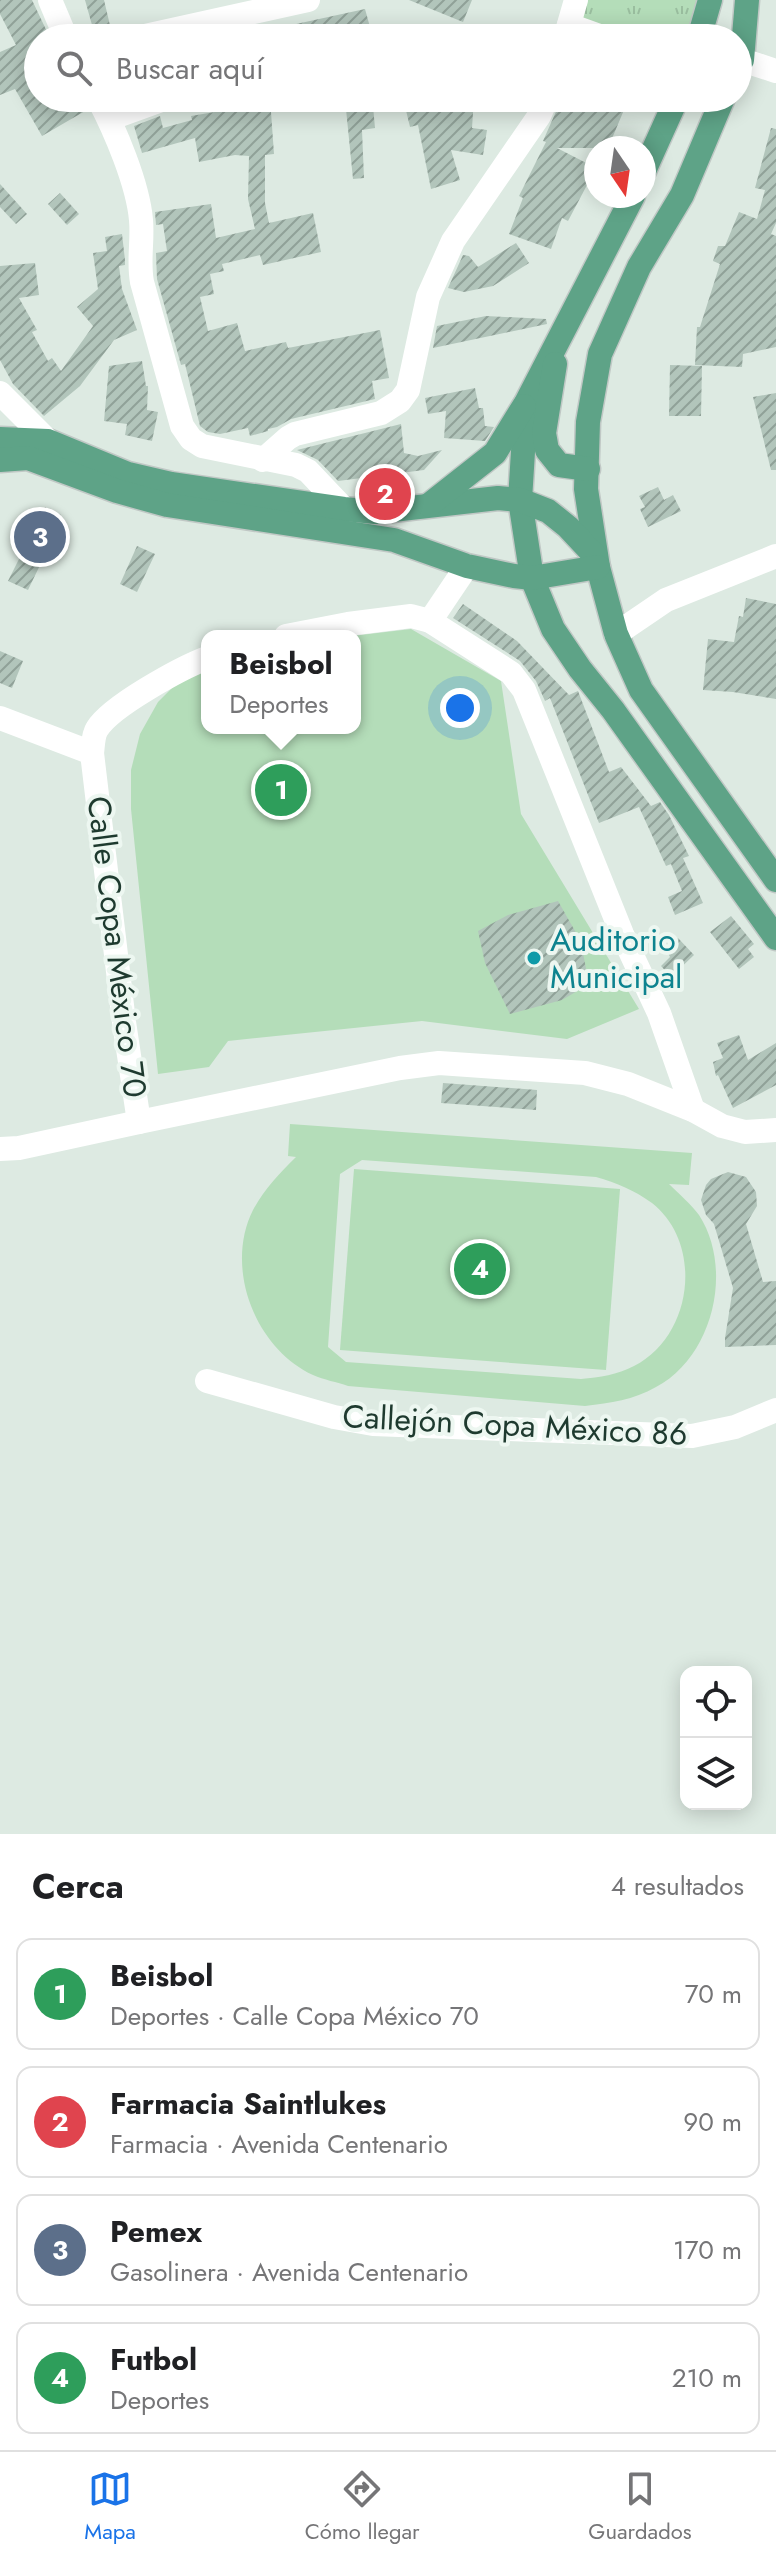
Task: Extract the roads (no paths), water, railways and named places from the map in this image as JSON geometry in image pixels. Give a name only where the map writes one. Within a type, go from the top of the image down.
[{"type":"main road","points":[[703,24],[710,0]]},
{"type":"main road","points":[[744,24],[747,0]]},
{"type":"main road","points":[[656,144],[671,112]]},
{"type":"main road","points":[[717,112],[682,195],[639,267],[600,354],[588,422],[586,489],[597,562],[616,634],[641,690],[776,880]]},
{"type":"main road","points":[[427,506],[495,453],[526,403],[627,208]]},
{"type":"main road","points":[[561,334],[544,433],[547,450],[559,465],[588,469]]},
{"type":"main road","points":[[526,403],[520,500],[532,578],[553,629],[776,938]]},
{"type":"main road","points":[[0,439],[48,441],[128,474],[171,484],[344,509],[375,512],[498,498],[520,500],[548,511],[568,527],[597,562]]},
{"type":"main road","points":[[0,460],[28,458],[117,491],[167,505],[394,540],[467,566],[532,578],[597,562]]},
{"type":"street","points":[[50,0],[60,24]]},
{"type":"street","points":[[219,24],[308,0]]},
{"type":"street","points":[[569,24],[576,0]]},
{"type":"street","points":[[752,66],[776,71]]},
{"type":"street","points":[[106,112],[139,201],[142,282],[182,426],[191,439],[202,446],[296,465],[308,471],[344,509]]},
{"type":"street","points":[[263,460],[295,434],[381,413],[400,401],[408,390],[428,297],[443,261],[453,241],[541,112]]},
{"type":"street","points":[[0,393],[48,441]]},
{"type":"street","points":[[616,634],[666,600],[776,556]]},
{"type":"street","points":[[430,621],[467,566]]},
{"type":"street","points":[[317,630],[411,616],[430,621],[511,673],[524,690],[622,934],[659,1013],[693,1110]]},
{"type":"street","name":"Calle Copa México 70","points":[[201,660],[114,711],[95,731],[92,753],[139,1122],[400,1068],[439,1063],[585,1073],[628,1084],[693,1110],[722,1126],[745,1132],[776,1130]]},
{"type":"street","points":[[0,718],[92,753]]},
{"type":"street","points":[[0,1149],[19,1148],[139,1122]]},
{"type":"street","name":"Callejón Copa México 86","points":[[207,1381],[334,1417],[373,1424],[692,1436],[735,1427],[776,1410]]},
{"type":"place","name":"Farmacia Saintlukes","points":[[385,494]]},
{"type":"place","name":"Pemex","points":[[40,537]]},
{"type":"place","name":"Beisbol","points":[[281,790]]},
{"type":"place","name":"Auditorio Municipal","points":[[534,958]]},
{"type":"place","name":"Futbol","points":[[480,1269]]}]
